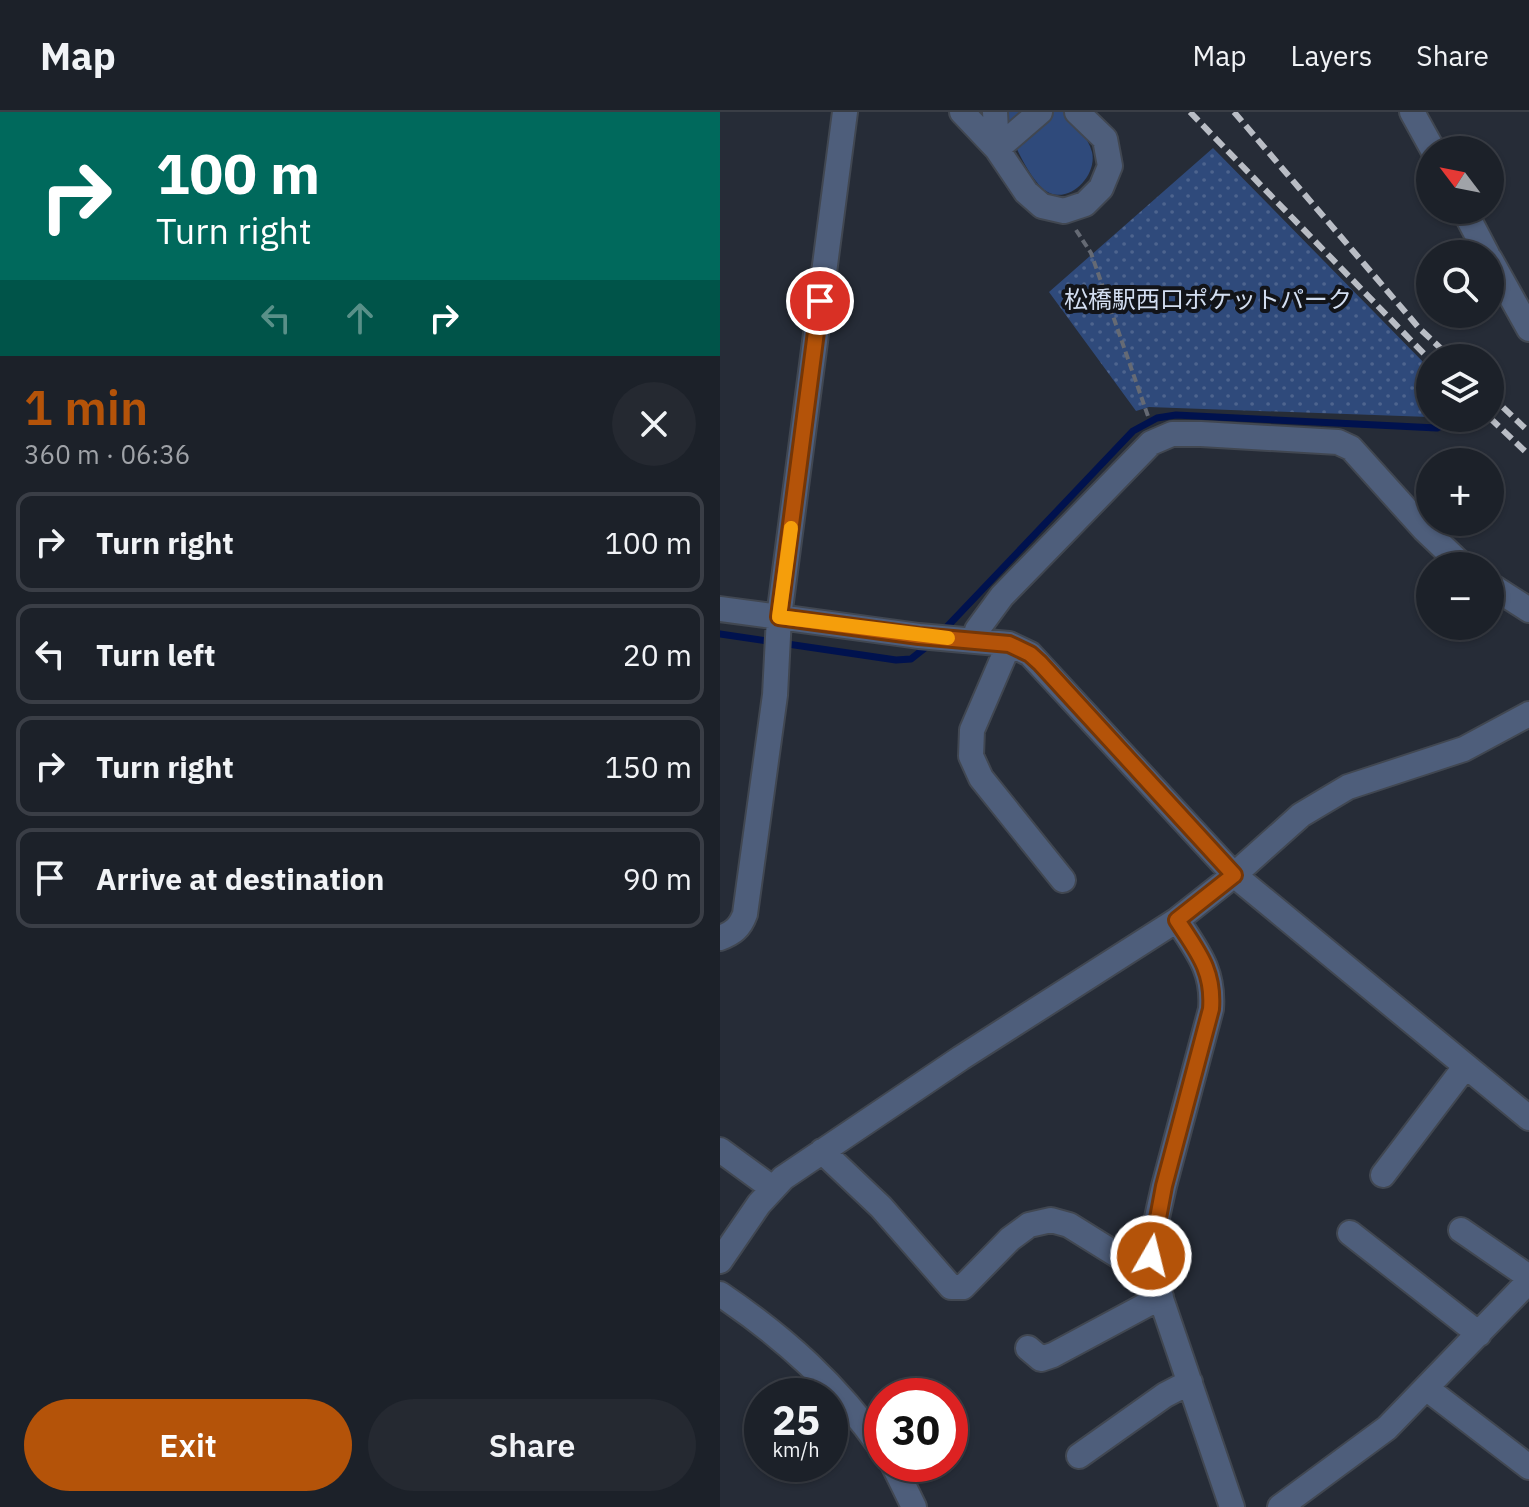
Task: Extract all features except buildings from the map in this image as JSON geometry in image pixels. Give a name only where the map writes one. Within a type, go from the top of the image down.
[{"type":"street","points":[[720,938],[742,924],[745,914],[775,695],[778,633],[845,112]]},
{"type":"street","points":[[962,112],[997,149],[1026,192],[1042,206],[1064,211],[1085,204],[1101,188],[1110,166],[1105,139],[1077,112]]},
{"type":"street","points":[[995,112],[997,149]]},
{"type":"street","points":[[997,149],[1040,112]]},
{"type":"street","points":[[1412,112],[1425,136]]},
{"type":"street","points":[[1504,284],[1529,329]]},
{"type":"street","points":[[963,639],[977,630],[1002,596],[1151,443],[1172,434],[1338,442],[1351,448],[1448,552]]},
{"type":"street","points":[[1504,594],[1529,610]]},
{"type":"street","points":[[720,609],[778,633],[963,639],[1009,644],[1030,654],[1234,875],[1529,1118]]},
{"type":"street","points":[[1009,644],[972,730],[971,756],[981,778],[1063,880]]},
{"type":"street","points":[[720,1261],[772,1188],[961,1058],[1177,920],[1234,875],[1301,815],[1348,787],[1464,749],[1529,714]]},
{"type":"street","points":[[1177,920],[1208,971],[1212,999],[1152,1240],[1157,1288],[1232,1507]]},
{"type":"street","points":[[1383,1175],[1465,1067]]},
{"type":"street","points":[[720,1150],[772,1188]]},
{"type":"street","points":[[822,1151],[881,1207],[951,1287],[963,1287],[1010,1239],[1029,1225],[1051,1220],[1069,1225],[1157,1288]]},
{"type":"street","points":[[1280,1507],[1369,1443],[1528,1284],[1461,1230]]},
{"type":"street","points":[[1350,1233],[1479,1334]]},
{"type":"street","points":[[1028,1348],[1041,1359],[1053,1355],[1157,1288]]},
{"type":"street","points":[[720,1294],[751,1315],[833,1386],[864,1426]]},
{"type":"street","points":[[1079,1456],[1165,1395],[1190,1382]]},
{"type":"street","points":[[1426,1388],[1529,1467]]},
{"type":"street","points":[[902,1482],[914,1507]]},
{"type":"path","points":[[1064,211],[1091,253],[1145,413]]},
{"type":"green space","points":[[1003,112],[1064,112],[1084,135],[1092,152],[1093,162],[1085,180],[1070,192],[1060,195],[1042,188],[1018,152]]},
{"type":"green space","name":"松橋駅西口ポケットパーク","points":[[1213,148],[1416,355],[1416,417],[1149,407],[1136,411],[1049,292]]},
{"type":"waterway","points":[[942,632],[1133,431],[1157,418],[1176,415],[1416,427]]},
{"type":"waterway","points":[[720,634],[896,660],[911,659],[930,644]]},
{"type":"railway","points":[[1190,112],[1416,346]]},
{"type":"railway","points":[[1234,112],[1436,344]]},
{"type":"railway","points":[[1504,408],[1529,432]]},
{"type":"railway","points":[[1504,431],[1529,455]]},
{"type":"slow traffic","points":[[791,528],[779,617],[948,638]]},
{"type":"route","points":[[820,301],[779,617],[919,636],[1009,644],[1021,648],[1040,663],[1234,875],[1177,920],[1208,971],[1213,989],[1211,1009],[1164,1186],[1151,1256]]}]
